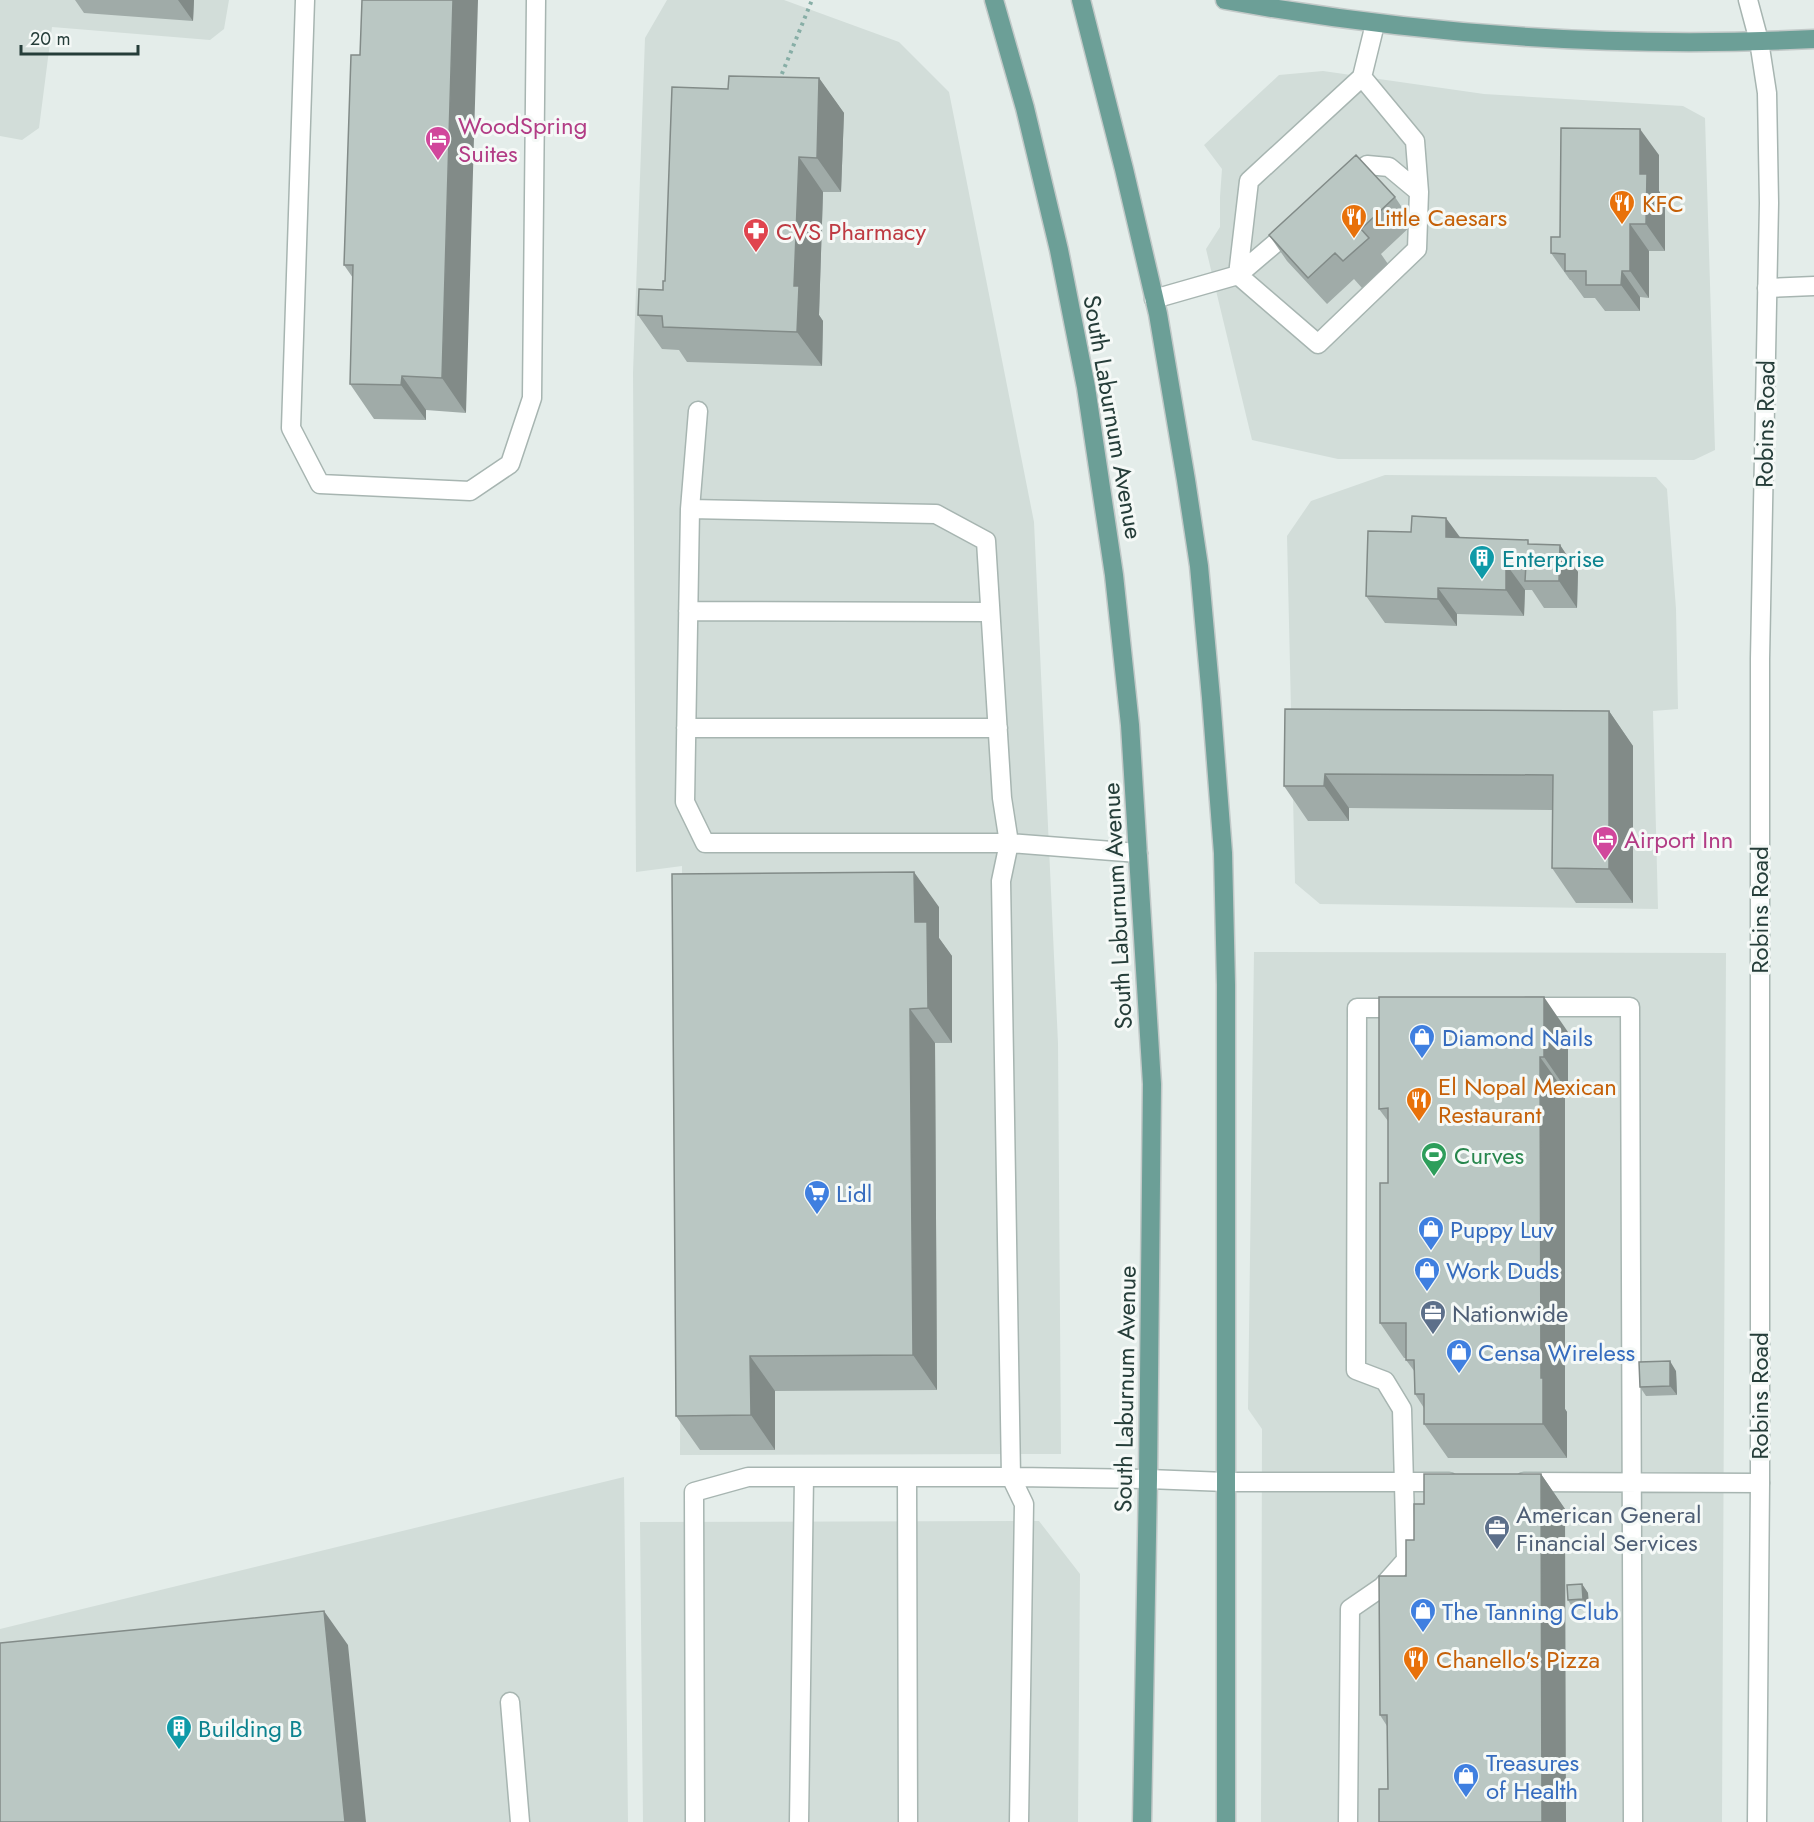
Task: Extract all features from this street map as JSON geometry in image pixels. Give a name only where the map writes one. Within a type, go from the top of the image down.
[{"type":"main road","name":"South Laburnum Avenue","points":[[994,0],[1025,108],[1059,250],[1095,439],[1114,575],[1130,725],[1152,1084],[1142,1822]]},
{"type":"main road","points":[[1081,0],[1155,299],[1177,425],[1198,566],[1222,853],[1226,985],[1226,1822]]},
{"type":"main road","points":[[1225,0],[1375,24],[1498,36],[1611,42],[1814,39]]},
{"type":"street","points":[[305,0],[291,428],[320,484],[470,491],[510,464],[532,398],[536,0]]},
{"type":"street","name":"Robins Road","points":[[1748,0],[1759,41],[1767,93],[1769,203],[1760,682],[1760,1483],[1757,1822]]},
{"type":"street","points":[[1238,276],[1249,181],[1362,77],[1375,24]]},
{"type":"street","points":[[1238,276],[1317,344],[1417,249],[1419,192],[1415,141],[1362,77]]},
{"type":"street","points":[[1333,195],[1367,165],[1389,167],[1419,192]]},
{"type":"street","points":[[1155,299],[1238,276],[1307,217]]},
{"type":"street","points":[[1767,288],[1814,286]]},
{"type":"street","points":[[698,411],[690,509],[685,802],[705,843],[1009,843],[1138,853]]},
{"type":"street","points":[[690,509],[936,514],[986,541],[1002,798],[1009,843],[1001,881],[1011,1477],[1024,1504],[1019,1822]]},
{"type":"street","points":[[688,611],[990,612]]},
{"type":"street","points":[[686,728],[998,728]]},
{"type":"street","points":[[1512,1008],[1630,1007],[1633,1822]]},
{"type":"street","points":[[1348,1822],[1350,1609],[1382,1587],[1406,1560],[1402,1409],[1385,1381],[1356,1370],[1357,1008],[1417,1008]]},
{"type":"street","points":[[696,1822],[694,1492],[748,1477],[1011,1477],[1226,1482],[1472,1482]]},
{"type":"street","points":[[800,1822],[804,1477]]},
{"type":"street","points":[[907,1477],[908,1822]]},
{"type":"street","points":[[1506,1482],[1760,1483]]},
{"type":"street","points":[[510,1702],[520,1822]]},
{"type":"path","points":[[778,88],[779,76],[812,0]]},
{"type":"shaded area","points":[[0,0],[229,0],[224,29],[210,40],[52,27],[39,128],[22,140],[0,136]]},
{"type":"shaded area","points":[[667,0],[784,0],[899,42],[949,92],[1034,522],[1058,1043],[1061,1454],[680,1455],[682,866],[636,872],[633,373],[645,38]]},
{"type":"shaded area","points":[[1323,71],[1484,94],[1683,106],[1705,118],[1715,450],[1694,460],[1338,459],[1252,440],[1206,249],[1220,227],[1222,169],[1204,145],[1279,75]]},
{"type":"shaded area","points":[[1385,475],[1656,477],[1667,489],[1676,609],[1678,709],[1653,711],[1658,909],[1320,904],[1295,883],[1287,536],[1311,501]]},
{"type":"shaded area","points":[[1254,952],[1726,953],[1722,1822],[1261,1822],[1262,1429],[1248,1409]]},
{"type":"shaded area","points":[[624,1477],[628,1822],[0,1822],[0,1629]]},
{"type":"shaded area","points":[[1039,1521],[1080,1574],[1078,1822],[643,1822],[640,1522]]},
{"type":"building","points":[[362,0],[453,0],[442,378],[402,376],[401,385],[350,384],[353,265],[344,265],[351,55],[360,55]]},
{"type":"building","name":"CVS Pharmacy","points":[[729,76],[819,78],[817,158],[799,157],[794,286],[799,286],[797,332],[663,327],[662,316],[638,315],[639,289],[663,290],[663,281],[665,281],[672,87],[728,89]]},
{"type":"building","name":"KFC","points":[[1561,128],[1640,129],[1640,174],[1647,174],[1646,224],[1630,224],[1630,271],[1622,271],[1621,285],[1586,285],[1586,271],[1565,271],[1565,254],[1551,253],[1551,237],[1560,237]]},
{"type":"building","points":[[1356,155],[1395,197],[1361,229],[1369,238],[1343,261],[1335,253],[1308,278],[1269,235]]},
{"type":"building","points":[[1412,516],[1446,518],[1446,537],[1528,540],[1528,544],[1560,545],[1559,581],[1525,581],[1526,564],[1506,564],[1506,590],[1438,588],[1438,599],[1366,596],[1368,531],[1411,532]]},
{"type":"building","points":[[1285,709],[1609,711],[1609,869],[1552,868],[1553,775],[1325,774],[1324,786],[1284,786]]},
{"type":"building","name":"Lidl","points":[[914,872],[915,922],[927,922],[928,1008],[910,1009],[913,1355],[750,1356],[751,1415],[676,1416],[672,874]]},
{"type":"building","points":[[1379,997],[1544,997],[1544,1057],[1540,1057],[1543,1424],[1424,1424],[1424,1394],[1415,1394],[1414,1360],[1406,1360],[1406,1323],[1380,1323],[1380,1183],[1388,1183],[1388,1108],[1379,1109]]},
{"type":"building","points":[[1670,1361],[1670,1386],[1640,1387],[1639,1362]]},
{"type":"building","points":[[1424,1474],[1541,1474],[1542,1822],[1379,1822],[1379,1789],[1388,1789],[1387,1715],[1380,1715],[1379,1576],[1406,1576],[1406,1540],[1414,1540],[1414,1504],[1424,1504]]},
{"type":"building","points":[[1582,1584],[1583,1599],[1568,1600],[1567,1585]]},
{"type":"building","name":"Building B","points":[[324,1611],[345,1822],[0,1822],[0,1643]]},
{"type":"place","name":"WoodSpring Suites","points":[[438,162]]},
{"type":"place","name":"KFC","points":[[1622,226]]},
{"type":"place","name":"Little Caesars","points":[[1354,240]]},
{"type":"place","name":"CVS Pharmacy","points":[[756,254]]},
{"type":"place","name":"Enterprise","points":[[1482,581]]},
{"type":"place","name":"Airport Inn","points":[[1605,862]]},
{"type":"place","name":"Diamond Nails","points":[[1422,1060]]},
{"type":"place","name":"El Nopal Mexican Restaurant","points":[[1419,1123]]},
{"type":"place","name":"Curves","points":[[1434,1178]]},
{"type":"place","name":"Lidl","points":[[817,1216]]},
{"type":"place","name":"Puppy Luv","points":[[1431,1252]]},
{"type":"place","name":"Work Duds","points":[[1427,1293]]},
{"type":"place","name":"Nationwide","points":[[1433,1336]]},
{"type":"place","name":"Censa Wireless","points":[[1459,1375]]},
{"type":"place","name":"American General Financial Services","points":[[1497,1551]]},
{"type":"place","name":"The Tanning Club","points":[[1423,1634]]},
{"type":"place","name":"Chanello's Pizza","points":[[1416,1682]]},
{"type":"place","name":"Building B","points":[[179,1751]]},
{"type":"place","name":"Treasures of Health","points":[[1466,1799]]}]
